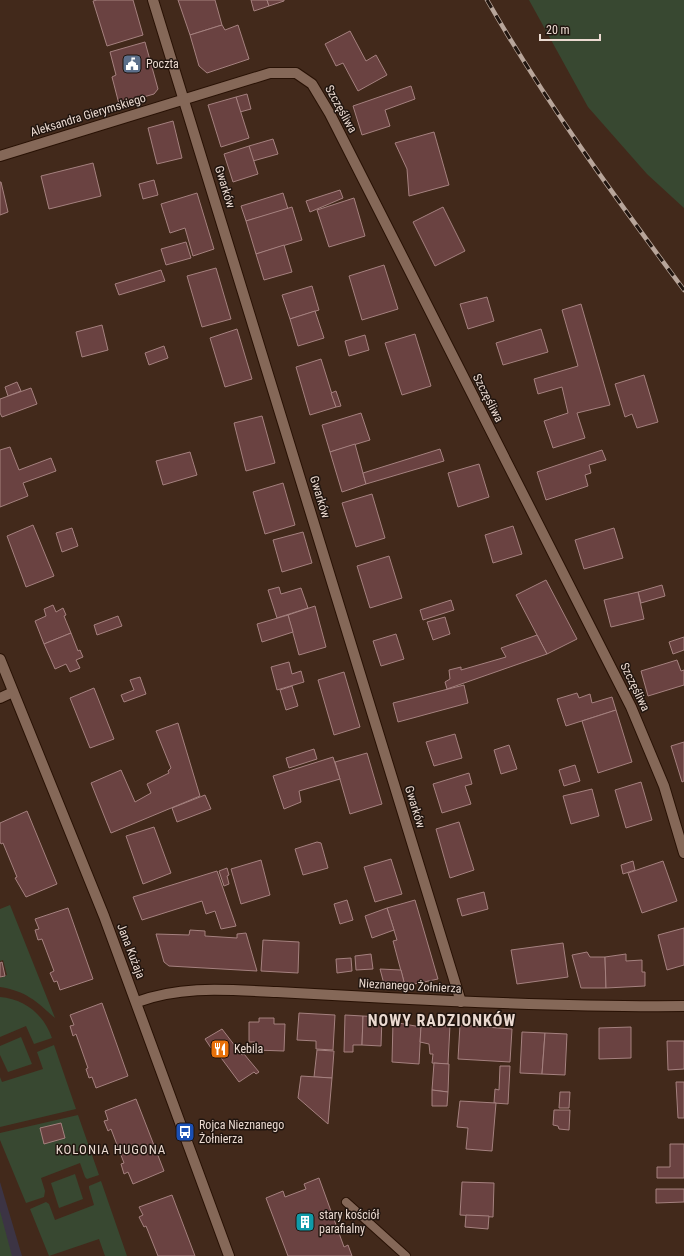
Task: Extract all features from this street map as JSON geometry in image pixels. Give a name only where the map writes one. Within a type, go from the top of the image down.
[{"type":"street","name":"Gwarków","points":[[153,0],[461,1002]]},
{"type":"street","name":"Szczęśliwa","points":[[184,100],[270,72],[296,73],[312,84],[330,114],[631,707],[664,786],[684,853]]},
{"type":"street","name":"Aleksandra Gierymskiego","points":[[0,156],[184,100]]},
{"type":"street","name":"Jana Kużaja","points":[[0,659],[137,1002],[229,1256]]},
{"type":"street","points":[[0,698],[13,692]]},
{"type":"street","name":"Nieznanego Żołnierza","points":[[137,1002],[163,993],[181,990],[249,991],[461,1002],[592,1006],[684,1006]]},
{"type":"lane","points":[[346,1202],[406,1256]]},
{"type":"shaded area","points":[[0,1182],[22,1256],[0,1256]]},
{"type":"green space","points":[[529,0],[684,0],[684,208],[647,174],[588,107]]},
{"type":"green space","points":[[10,905],[55,1018],[24,994],[0,987],[0,978],[7,975],[3,960],[0,961],[0,909]]},
{"type":"green space","points":[[0,997],[18,1001],[39,1015],[52,1038],[34,1044],[26,1026],[0,1037]]},
{"type":"green space","points":[[21,1037],[32,1064],[8,1072],[0,1055],[0,1046]]},
{"type":"green space","points":[[54,1045],[76,1109],[0,1127],[0,1077],[2,1082],[43,1069],[37,1052]]},
{"type":"green space","points":[[78,1115],[99,1175],[87,1179],[80,1163],[41,1178],[45,1191],[44,1197],[26,1203],[0,1140],[0,1133]]},
{"type":"green space","points":[[75,1174],[83,1199],[59,1208],[51,1183]]},
{"type":"green space","points":[[101,1181],[127,1256],[105,1256],[99,1239],[49,1256],[30,1209],[46,1202],[49,1204],[55,1220],[94,1205],[89,1186]]},
{"type":"green space","points":[[0,1211],[12,1256],[0,1256]]},
{"type":"building","points":[[133,0],[143,35],[107,46],[93,1]]},
{"type":"building","points":[[178,0],[215,0],[222,25],[190,35]]},
{"type":"building","points":[[251,0],[267,0],[269,6],[254,11]]},
{"type":"building","points":[[267,0],[284,0],[284,1],[269,6]]},
{"type":"building","points":[[222,25],[225,30],[238,25],[249,59],[207,73],[199,66],[190,35]]},
{"type":"building","points":[[350,31],[366,61],[376,55],[387,75],[358,91],[343,63],[336,66],[325,44]]},
{"type":"building","name":"Poczta","points":[[145,42],[158,89],[154,94],[119,104],[112,77],[116,75],[110,52]]},
{"type":"building","points":[[411,86],[415,99],[385,110],[390,126],[362,135],[353,106]]},
{"type":"building","points":[[247,94],[251,109],[240,112],[236,97]]},
{"type":"building","points":[[236,97],[249,138],[221,147],[208,105]]},
{"type":"building","points":[[173,121],[182,158],[157,164],[148,128]]},
{"type":"building","points":[[434,132],[449,185],[409,196],[407,169],[395,143]]},
{"type":"building","points":[[273,139],[278,154],[253,161],[249,146]]},
{"type":"building","points":[[249,146],[258,174],[233,182],[224,154]]},
{"type":"building","points":[[93,163],[101,196],[49,209],[41,176]]},
{"type":"building","points":[[154,180],[158,195],[143,199],[139,184]]},
{"type":"building","points":[[0,182],[8,212],[0,215]]},
{"type":"building","points":[[340,190],[343,198],[310,212],[306,201]]},
{"type":"building","points":[[197,193],[214,249],[193,256],[185,228],[170,233],[161,204]]},
{"type":"building","points":[[283,193],[288,209],[246,221],[241,206]]},
{"type":"building","points":[[354,198],[365,236],[329,247],[317,210]]},
{"type":"building","points":[[292,207],[302,240],[256,254],[246,221]]},
{"type":"building","points":[[443,207],[465,251],[435,266],[413,222]]},
{"type":"building","points":[[186,242],[191,258],[166,265],[161,249]]},
{"type":"building","points":[[284,245],[292,272],[264,280],[256,254]]},
{"type":"building","points":[[384,265],[398,309],[362,320],[349,276]]},
{"type":"building","points":[[216,268],[231,319],[202,327],[187,276]]},
{"type":"building","points":[[161,270],[165,281],[119,295],[115,284]]},
{"type":"building","points":[[312,286],[319,310],[290,319],[282,295]]},
{"type":"building","points":[[487,297],[494,321],[468,329],[460,304]]},
{"type":"building","points":[[581,304],[610,405],[577,413],[585,438],[553,448],[544,421],[568,413],[562,387],[538,394],[534,379],[578,366],[562,310]]},
{"type":"building","points":[[315,311],[324,338],[298,346],[290,319]]},
{"type":"building","points":[[102,325],[108,350],[82,357],[76,332]]},
{"type":"building","points":[[237,329],[252,379],[225,387],[210,338]]},
{"type":"building","points":[[541,329],[548,352],[503,365],[496,343]]},
{"type":"building","points":[[415,334],[431,386],[402,395],[385,343]]},
{"type":"building","points":[[365,335],[369,350],[349,356],[345,341]]},
{"type":"building","points":[[164,346],[168,358],[149,365],[145,353]]},
{"type":"building","points":[[321,359],[336,407],[310,415],[296,367]]},
{"type":"building","points":[[644,375],[658,422],[637,428],[632,414],[625,417],[615,384]]},
{"type":"building","points":[[17,382],[21,391],[8,396],[5,387]]},
{"type":"building","points":[[31,388],[37,404],[2,417],[0,413],[0,399]]},
{"type":"building","points":[[336,391],[341,406],[336,407],[331,393]]},
{"type":"building","points":[[361,413],[370,440],[330,452],[322,425]]},
{"type":"building","points":[[262,416],[275,463],[246,471],[234,423]]},
{"type":"building","points":[[355,444],[366,484],[342,492],[330,452]]},
{"type":"building","points":[[10,447],[19,470],[51,458],[56,471],[23,483],[28,496],[0,507],[0,450]]},
{"type":"building","points":[[440,449],[444,461],[366,484],[363,473]]},
{"type":"building","points":[[602,450],[606,460],[589,465],[591,473],[585,475],[588,486],[546,500],[537,472]]},
{"type":"building","points":[[190,452],[197,475],[163,485],[156,461]]},
{"type":"building","points":[[479,464],[489,497],[458,507],[448,473]]},
{"type":"building","points":[[283,483],[295,525],[265,534],[253,492]]},
{"type":"building","points":[[372,494],[385,538],[356,547],[342,503]]},
{"type":"building","points":[[33,525],[54,576],[26,587],[7,536]]},
{"type":"building","points":[[513,526],[522,554],[493,563],[485,535]]},
{"type":"building","points":[[72,528],[78,546],[62,552],[56,533]]},
{"type":"building","points":[[614,528],[623,558],[584,569],[575,540]]},
{"type":"building","points":[[303,532],[312,563],[282,572],[273,540]]},
{"type":"building","points":[[389,556],[402,598],[370,608],[357,566]]},
{"type":"building","points":[[546,580],[577,639],[547,654],[516,595]]},
{"type":"building","points":[[662,585],[665,596],[641,603],[638,592]]},
{"type":"building","points":[[279,587],[281,594],[301,588],[308,608],[277,618],[268,590]]},
{"type":"building","points":[[638,592],[644,619],[611,627],[604,600]]},
{"type":"building","points":[[451,600],[454,610],[423,620],[420,610]]},
{"type":"building","points":[[53,605],[56,612],[63,608],[66,615],[64,616],[71,633],[44,644],[35,621],[46,616],[44,609]]},
{"type":"building","points":[[315,606],[326,647],[299,655],[288,615]]},
{"type":"building","points":[[288,615],[293,632],[262,642],[257,624]]},
{"type":"building","points":[[118,616],[122,626],[97,635],[94,625]]},
{"type":"building","points":[[445,617],[450,634],[433,640],[427,622]]},
{"type":"building","points":[[71,633],[78,651],[80,650],[83,657],[76,660],[80,668],[70,672],[66,664],[55,669],[44,644]]},
{"type":"building","points":[[396,634],[404,659],[381,666],[373,641]]},
{"type":"building","points":[[537,635],[547,654],[447,689],[445,682],[450,679],[449,670],[461,667],[461,670],[506,657],[501,648]]},
{"type":"building","points":[[684,637],[684,650],[673,654],[669,642]]},
{"type":"building","points":[[677,660],[681,671],[684,670],[684,685],[648,696],[641,671]]},
{"type":"building","points":[[289,662],[292,674],[301,671],[304,682],[277,690],[271,667]]},
{"type":"building","points":[[344,672],[360,727],[334,735],[318,680]]},
{"type":"building","points":[[140,677],[146,694],[124,702],[121,695],[134,690],[130,680]]},
{"type":"building","points":[[464,685],[468,703],[398,722],[393,703]]},
{"type":"building","points":[[292,686],[298,706],[286,710],[280,690]]},
{"type":"building","points":[[94,688],[114,739],[90,748],[70,698]]},
{"type":"building","points":[[577,693],[579,698],[590,694],[592,703],[612,697],[616,710],[566,726],[557,699]]},
{"type":"building","points":[[616,710],[632,762],[598,773],[582,721]]},
{"type":"building","points":[[178,723],[200,796],[111,833],[91,783],[121,770],[135,802],[151,793],[147,784],[169,773],[168,771],[171,768],[156,731]]},
{"type":"building","points":[[455,734],[462,758],[434,766],[426,742]]},
{"type":"building","points":[[684,742],[684,781],[682,782],[671,746]]},
{"type":"building","points":[[509,745],[517,769],[501,774],[494,750]]},
{"type":"building","points":[[314,749],[317,759],[289,768],[286,758]]},
{"type":"building","points":[[367,753],[382,804],[350,814],[335,762]]},
{"type":"building","points":[[333,757],[340,779],[299,791],[301,802],[284,809],[273,776]]},
{"type":"building","points":[[575,765],[580,781],[564,786],[559,770]]},
{"type":"building","points":[[469,773],[472,784],[465,786],[471,804],[442,813],[433,784]]},
{"type":"building","points":[[641,782],[652,820],[626,828],[615,790]]},
{"type":"building","points":[[592,789],[599,816],[571,824],[563,796]]},
{"type":"building","points":[[205,795],[211,809],[177,822],[172,808]]},
{"type":"building","points":[[27,811],[57,884],[26,897],[15,878],[17,877],[3,843],[1,844],[0,842],[0,823]]},
{"type":"building","points":[[459,822],[474,870],[450,878],[436,829]]},
{"type":"building","points":[[154,827],[171,873],[143,884],[126,836]]},
{"type":"building","points":[[317,842],[321,843],[328,868],[303,875],[295,849]]},
{"type":"building","points":[[391,859],[402,894],[375,902],[364,867]]},
{"type":"building","points":[[261,860],[270,895],[241,904],[231,869]]},
{"type":"building","points":[[633,861],[635,870],[623,874],[621,865]]},
{"type":"building","points":[[663,861],[677,901],[642,913],[628,873]]},
{"type":"building","points":[[227,868],[229,884],[224,886],[219,871]]},
{"type":"building","points":[[217,871],[236,926],[221,929],[215,911],[206,914],[202,901],[142,920],[133,897]]},
{"type":"building","points":[[484,892],[488,909],[462,916],[457,899]]},
{"type":"building","points":[[347,900],[353,920],[340,924],[334,904]]},
{"type":"building","points":[[415,900],[438,979],[405,986],[393,941],[397,940],[387,908]]},
{"type":"building","points":[[68,908],[93,979],[60,990],[57,981],[54,982],[50,973],[54,971],[42,939],[38,940],[35,930],[39,929],[35,919]]},
{"type":"building","points":[[387,908],[394,930],[372,938],[365,916]]},
{"type":"building","points":[[684,928],[684,965],[667,970],[658,935]]},
{"type":"building","points":[[190,930],[205,931],[205,936],[237,938],[237,934],[246,933],[257,971],[169,966],[164,962],[156,934],[189,935]]},
{"type":"building","points":[[263,940],[299,942],[298,973],[261,971]]},
{"type":"building","points":[[563,943],[568,977],[517,984],[511,950]]},
{"type":"building","points":[[587,952],[590,957],[605,957],[606,988],[581,988],[572,955]]},
{"type":"building","points":[[371,954],[373,969],[356,970],[355,956]]},
{"type":"building","points":[[626,954],[626,961],[642,960],[642,972],[645,972],[645,986],[606,988],[605,957]]},
{"type":"building","points":[[351,958],[352,971],[337,973],[336,959]]},
{"type":"building","points":[[2,962],[5,976],[0,977],[0,963]]},
{"type":"building","points":[[380,969],[401,970],[405,986],[384,984]]},
{"type":"building","points":[[102,1003],[128,1076],[96,1088],[92,1077],[89,1078],[86,1069],[88,1068],[76,1034],[73,1036],[70,1026],[74,1025],[70,1015]]},
{"type":"building","points":[[299,1013],[335,1015],[333,1050],[316,1049],[316,1041],[297,1040]]},
{"type":"building","points":[[345,1015],[363,1016],[362,1045],[353,1045],[353,1052],[344,1052]]},
{"type":"building","points":[[363,1016],[382,1017],[381,1046],[362,1045]]},
{"type":"building","points":[[259,1018],[274,1018],[274,1024],[285,1024],[284,1051],[255,1050],[255,1042],[249,1042],[249,1022],[259,1022]]},
{"type":"building","points":[[393,1022],[421,1027],[419,1064],[392,1062]]},
{"type":"building","points":[[450,1025],[448,1064],[432,1063],[433,1054],[430,1054],[429,1044],[420,1042],[421,1027]]},
{"type":"building","points":[[460,1025],[512,1029],[510,1062],[458,1059]]},
{"type":"building","points":[[631,1027],[631,1058],[599,1059],[599,1028]]},
{"type":"building","points":[[222,1029],[242,1055],[244,1054],[259,1072],[256,1074],[254,1072],[239,1082],[213,1047],[211,1048],[205,1039]]},
{"type":"building","points":[[522,1032],[545,1033],[542,1074],[520,1073]]},
{"type":"building","points":[[545,1033],[567,1034],[565,1075],[542,1074]]},
{"type":"building","points":[[667,1041],[684,1041],[684,1069],[668,1070]]},
{"type":"building","points":[[317,1050],[334,1051],[332,1078],[314,1077]]},
{"type":"building","points":[[434,1063],[449,1064],[448,1092],[432,1090]]},
{"type":"building","points":[[500,1066],[510,1066],[508,1104],[494,1103],[495,1089],[499,1090]]},
{"type":"building","points":[[301,1076],[332,1078],[328,1124],[298,1098]]},
{"type":"building","points":[[676,1082],[684,1082],[684,1118],[678,1118]]},
{"type":"building","points":[[432,1090],[448,1092],[447,1106],[432,1106]]},
{"type":"building","points":[[560,1092],[570,1092],[569,1108],[559,1108]]},
{"type":"building","points":[[136,1099],[164,1171],[133,1184],[128,1172],[124,1174],[121,1164],[124,1163],[111,1129],[108,1131],[104,1121],[108,1120],[105,1111]]},
{"type":"building","points":[[460,1101],[496,1103],[492,1151],[466,1149],[468,1128],[457,1127]]},
{"type":"building","points":[[554,1110],[570,1110],[569,1130],[559,1129],[558,1126],[553,1125]]},
{"type":"building","points":[[61,1123],[65,1138],[44,1144],[40,1128]]},
{"type":"building","points":[[670,1144],[684,1144],[684,1178],[657,1178],[657,1167],[670,1167]]},
{"type":"building","name":"stary kościół parafialny","points":[[319,1178],[344,1247],[348,1245],[352,1256],[288,1256],[266,1198],[283,1191],[285,1197],[306,1189],[304,1184]]},
{"type":"building","points":[[462,1182],[494,1183],[493,1217],[460,1215]]},
{"type":"building","points":[[656,1189],[684,1189],[684,1202],[656,1203]]},
{"type":"building","points":[[172,1195],[195,1256],[158,1256],[146,1226],[144,1227],[139,1217],[143,1215],[139,1207]]},
{"type":"building","points":[[466,1215],[489,1216],[488,1229],[465,1227]]},
{"type":"railway","points":[[487,0],[532,75],[581,148],[684,290]]},
{"type":"place","name":"Poczta","points":[[132,64]]},
{"type":"place","name":"Kebila","points":[[220,1049]]},
{"type":"place","name":"Rojca Nieznanego Żołnierza","points":[[185,1132]]},
{"type":"place","name":"stary kościół parafialny","points":[[305,1222]]},
{"type":"district","name":"NOWY RADZIONKÓW","points":[[442,1020]]},
{"type":"district","name":"KOLONIA HUGONA","points":[[111,1149]]}]
